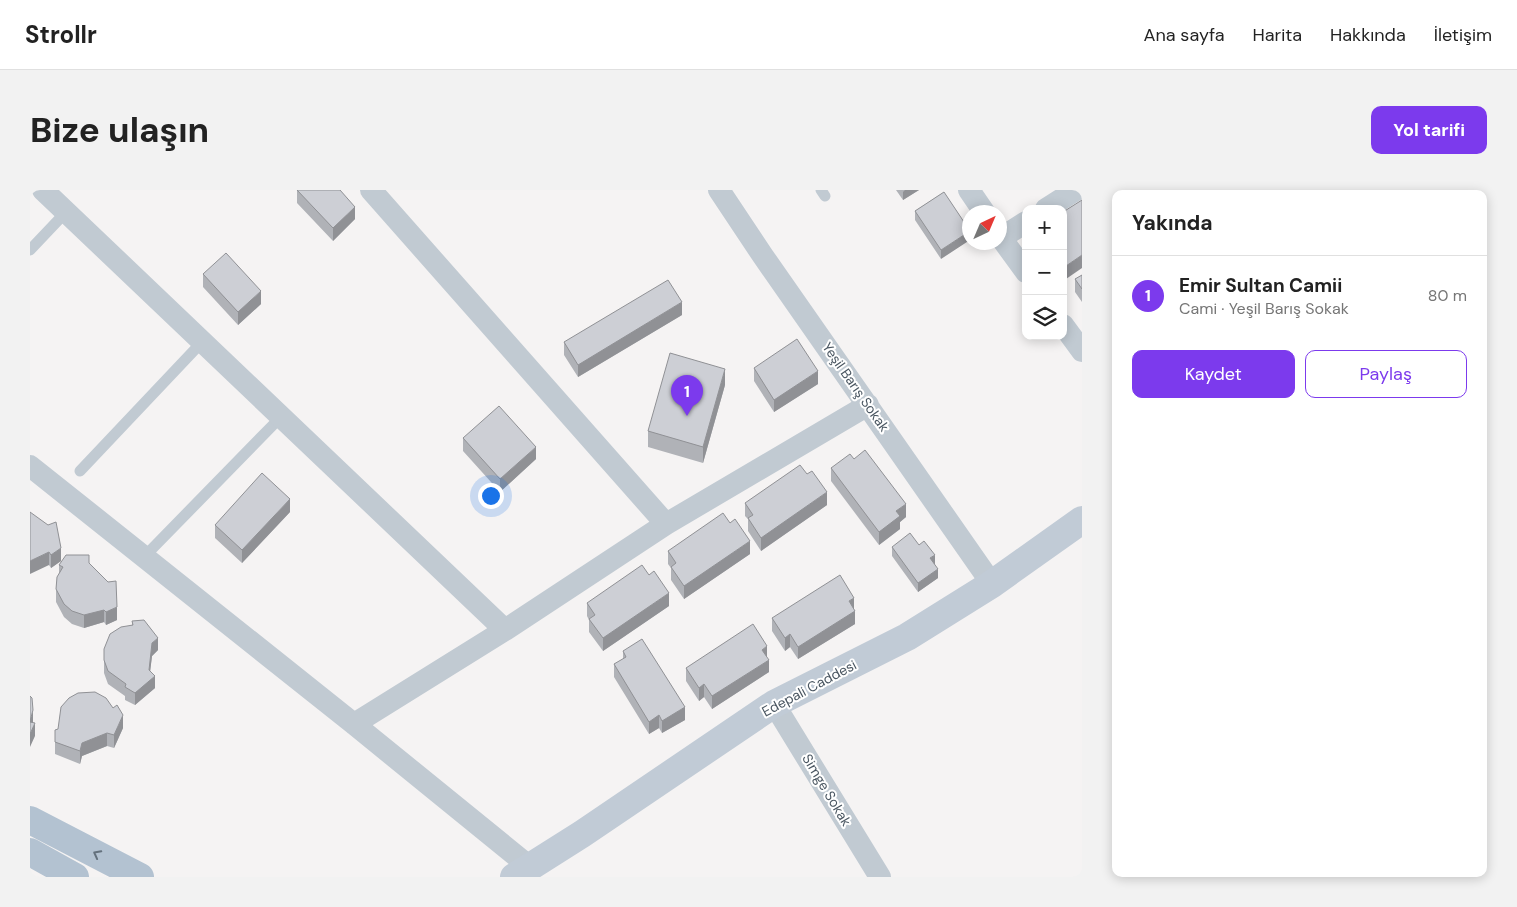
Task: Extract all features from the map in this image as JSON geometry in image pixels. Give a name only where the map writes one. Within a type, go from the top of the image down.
[{"type":"main road","name":"Edepali Caddesi","points":[[522,872],[582,834],[774,704],[907,637],[992,584],[1082,520]]},
{"type":"main road","points":[[30,820],[140,877]]},
{"type":"main road","points":[[30,852],[75,877]]},
{"type":"street","points":[[44,190],[506,630]]},
{"type":"street","points":[[371,190],[666,524]]},
{"type":"street","name":"Yeşil Barış Sokak","points":[[719,190],[992,584]]},
{"type":"street","points":[[969,190],[979,205]]},
{"type":"street","points":[[1052,205],[1076,190]]},
{"type":"street","points":[[1007,232],[1022,224]]},
{"type":"street","points":[[1007,246],[1022,266]]},
{"type":"street","points":[[1067,330],[1082,351]]},
{"type":"street","points":[[354,724],[506,630],[666,524],[868,405]]},
{"type":"street","points":[[30,466],[354,724],[522,872]]},
{"type":"street","name":"Simge Sokak","points":[[774,704],[880,877]]},
{"type":"lane","points":[[30,250],[66,212]]},
{"type":"lane","points":[[80,471],[202,342]]},
{"type":"lane","points":[[144,557],[274,424]]},
{"type":"building","points":[[297,190],[340,190],[355,207],[333,228]]},
{"type":"building","points":[[944,192],[962,219],[962,236],[941,250],[915,211]]},
{"type":"building","points":[[1082,200],[1082,255],[1067,265],[1067,250],[1067,209]]},
{"type":"building","points":[[226,253],[261,291],[238,312],[203,274]]},
{"type":"building","points":[[1082,275],[1082,289],[1075,279]]},
{"type":"building","points":[[668,280],[682,302],[578,365],[564,342]]},
{"type":"building","points":[[797,339],[818,371],[774,400],[754,368]]},
{"type":"building","points":[[670,353],[725,369],[703,447],[648,431]]},
{"type":"building","points":[[499,406],[536,447],[500,479],[463,438]]},
{"type":"building","points":[[865,450],[906,504],[896,511],[900,516],[879,532],[831,468],[850,454],[854,459]]},
{"type":"building","points":[[800,465],[807,474],[812,471],[827,492],[761,538],[748,518],[753,515],[745,503]]},
{"type":"building","points":[[262,473],[290,499],[242,550],[215,525]]},
{"type":"building","points":[[30,512],[48,525],[56,522],[61,548],[51,555],[49,552],[30,561]]},
{"type":"building","points":[[723,513],[730,523],[735,519],[750,541],[684,586],[671,567],[676,563],[668,551]]},
{"type":"building","points":[[910,533],[919,545],[924,541],[935,555],[930,558],[938,569],[918,583],[892,547]]},
{"type":"building","points":[[66,555],[89,555],[89,563],[108,582],[116,581],[117,607],[106,612],[104,610],[84,615],[72,611],[64,604],[56,589],[57,577],[63,567],[59,565]]},
{"type":"building","points":[[642,565],[649,575],[654,571],[669,593],[603,638],[589,619],[595,615],[587,603]]},
{"type":"building","points":[[840,575],[854,598],[849,601],[855,611],[798,647],[790,634],[785,638],[772,618]]},
{"type":"building","points":[[144,620],[158,638],[152,643],[149,670],[155,676],[135,693],[125,687],[126,684],[108,671],[104,660],[104,649],[110,634],[121,627],[133,625],[132,621]]},
{"type":"building","points":[[753,624],[767,646],[762,650],[769,660],[712,696],[704,684],[699,688],[686,668]]},
{"type":"building","points":[[642,639],[685,707],[662,721],[659,715],[649,722],[614,664],[626,657],[623,651]]},
{"type":"building","points":[[95,692],[106,698],[113,708],[117,705],[123,715],[114,735],[107,733],[82,743],[80,751],[55,742],[55,730],[58,729],[61,707],[69,698],[78,693]]},
{"type":"building","points":[[30,696],[32,698],[33,710],[30,721]]},
{"type":"building","points":[[30,722],[35,723],[30,734]]},
{"type":"place","name":"Emir Sultan Camii","points":[[687,416]]}]
